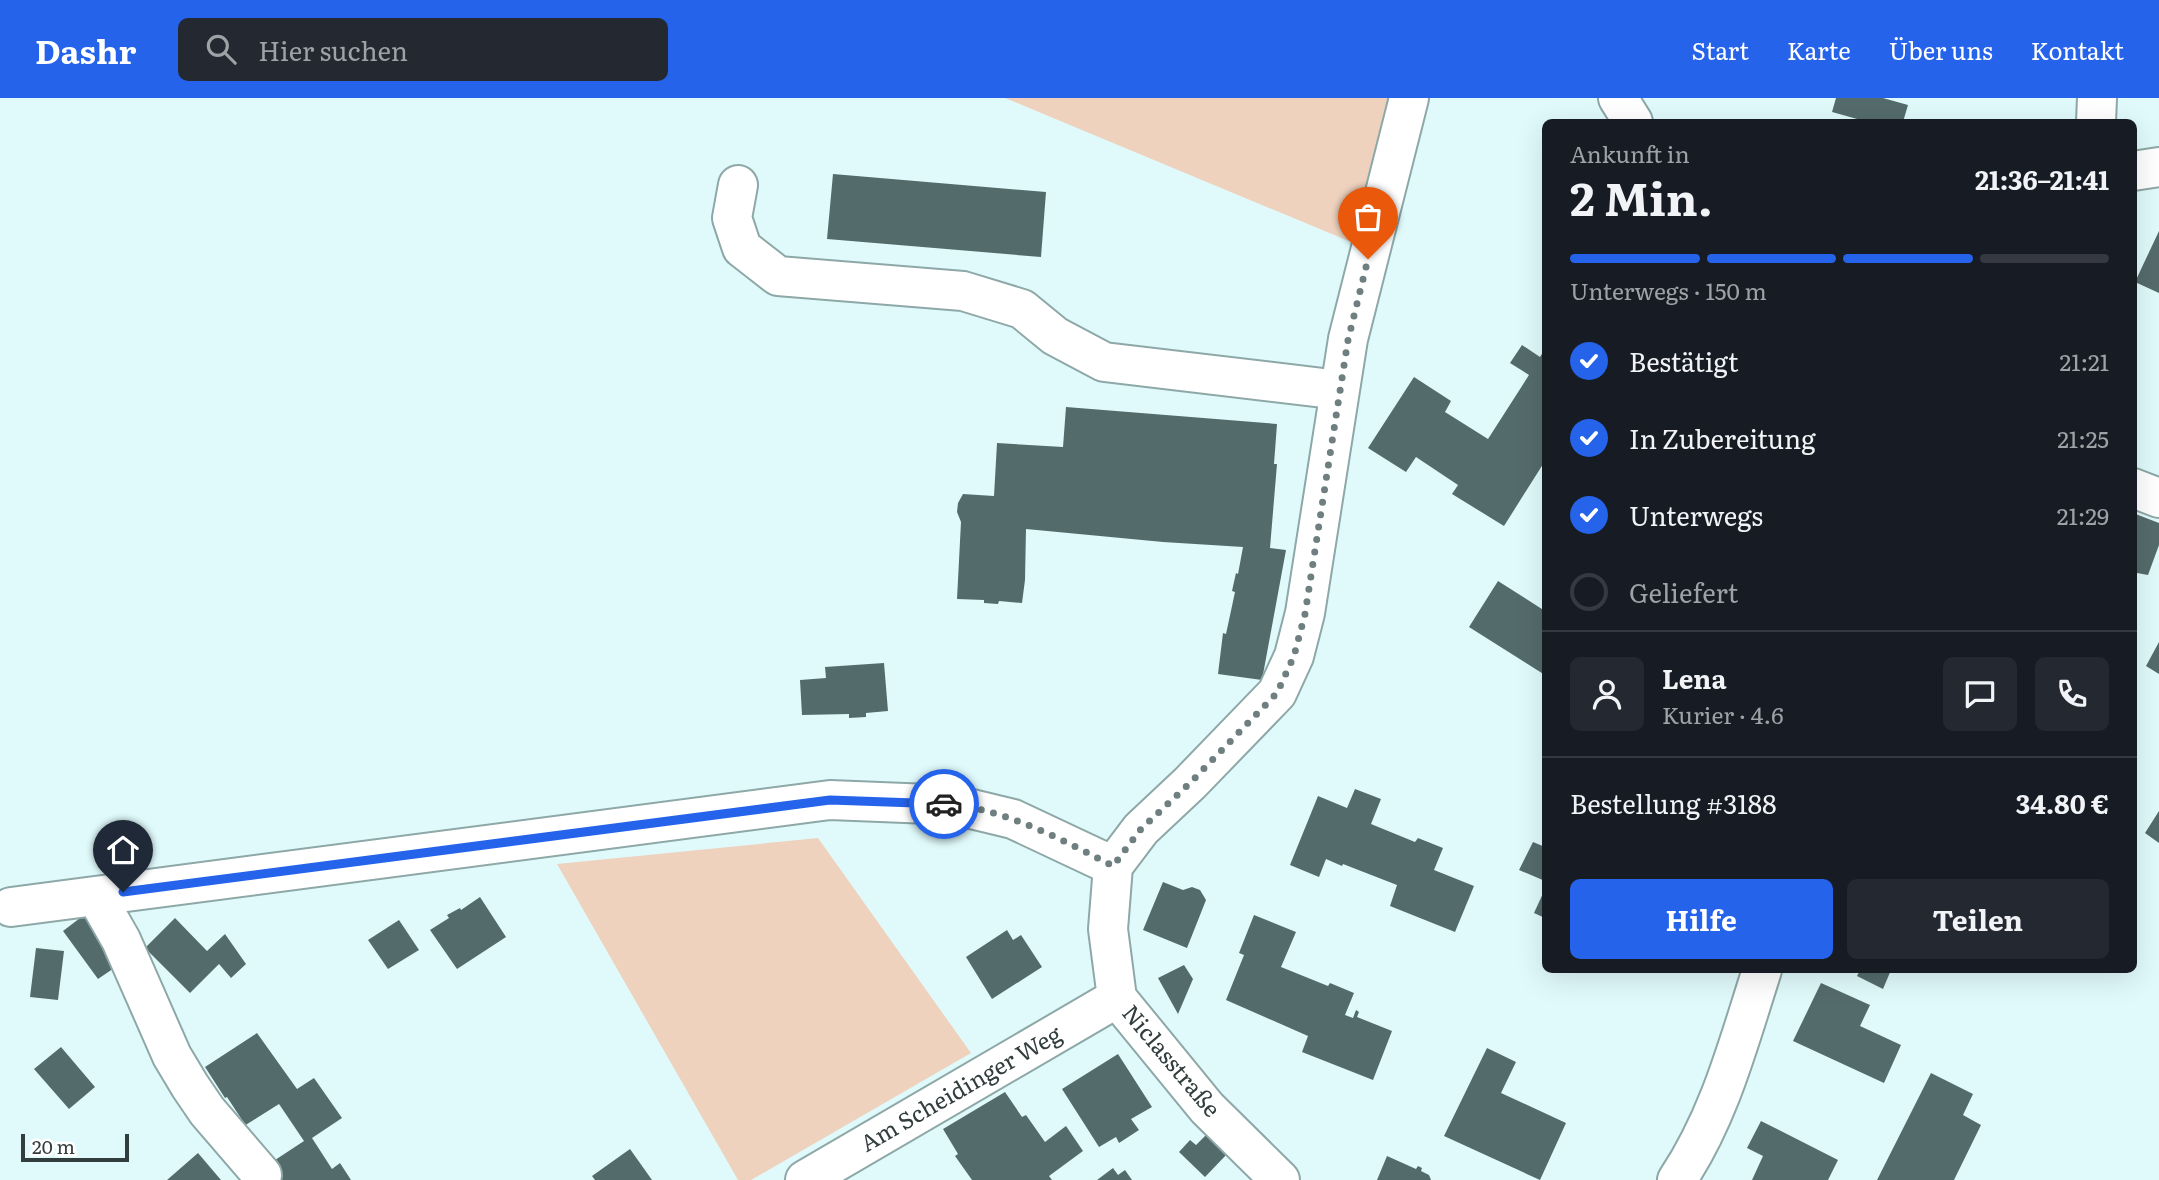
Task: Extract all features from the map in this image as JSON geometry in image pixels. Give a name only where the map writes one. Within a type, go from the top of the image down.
[{"type":"street","points":[[11,907],[830,800],[955,805],[1013,819],[1113,866],[1141,829],[1190,783],[1277,693],[1294,656],[1305,614],[1348,340],[1409,98]]},
{"type":"street","points":[[1618,98],[1631,119]]},
{"type":"street","points":[[2096,119],[2097,98]]},
{"type":"street","points":[[2137,170],[2159,167]]},
{"type":"street","points":[[738,185],[732,218],[741,248],[778,276],[963,291],[1022,309],[1055,336],[1104,362],[1340,390]]},
{"type":"street","points":[[2137,490],[2159,498]]},
{"type":"street","name":"Niclasstraße","points":[[1113,866],[1108,929],[1117,998],[1207,1108],[1280,1180]]},
{"type":"street","points":[[96,896],[121,940],[172,1056],[207,1111],[262,1175]]},
{"type":"street","points":[[1677,1180],[1713,1117],[1761,973]]},
{"type":"street","name":"Am Scheidinger Weg","points":[[805,1180],[1117,998]]},
{"type":"shaded area","points":[[1005,98],[1402,98],[1363,247]]},
{"type":"shaded area","points":[[818,838],[971,1053],[751,1180],[738,1180],[557,864]]},
{"type":"building","points":[[1836,98],[1883,98],[1908,105],[1904,119],[1857,119],[1832,112]]},
{"type":"building","points":[[833,174],[1046,192],[1041,257],[827,239]]},
{"type":"building","points":[[2159,231],[2159,293],[2137,283]]},
{"type":"building","points":[[1522,345],[1540,357],[1542,354],[1542,466],[1504,526],[1452,494],[1458,485],[1416,457],[1406,472],[1368,448],[1414,377],[1451,401],[1445,412],[1488,439],[1529,375],[1510,363]]},
{"type":"building","points":[[1066,407],[1277,424],[1274,464],[1277,464],[1270,548],[1286,550],[1262,680],[1218,674],[1223,633],[1226,634],[1235,592],[1232,591],[1243,547],[1026,529],[1022,603],[999,601],[998,604],[984,603],[984,600],[957,599],[961,522],[957,512],[963,494],[994,496],[997,443],[1063,447]]},
{"type":"building","points":[[2137,515],[2159,523],[2159,545],[2148,575],[2137,573]]},
{"type":"building","points":[[1498,581],[1542,609],[1542,673],[1469,627]]},
{"type":"building","points":[[2159,642],[2159,674],[2146,666]]},
{"type":"building","points":[[884,663],[888,711],[849,718],[849,714],[802,715],[800,680],[826,678],[825,667]]},
{"type":"building","points":[[1355,789],[1381,799],[1371,824],[1415,842],[1418,838],[1443,848],[1434,870],[1474,886],[1455,932],[1390,906],[1397,885],[1326,859],[1319,877],[1290,865],[1318,796],[1347,808]]},
{"type":"building","points":[[2159,811],[2159,843],[2145,833]]},
{"type":"building","points":[[1533,842],[1542,846],[1542,880],[1519,870]]},
{"type":"building","points":[[1163,882],[1183,890],[1192,887],[1200,890],[1206,900],[1187,948],[1143,930]]},
{"type":"building","points":[[1542,896],[1542,917],[1534,913]]},
{"type":"building","points":[[480,897],[506,937],[457,969],[430,930],[449,918],[447,915],[460,908],[461,910]]},
{"type":"building","points":[[84,915],[120,964],[98,979],[63,931]]},
{"type":"building","points":[[1254,915],[1296,932],[1281,967],[1328,986],[1330,983],[1354,993],[1345,1015],[1353,1018],[1356,1010],[1359,1012],[1357,1017],[1392,1031],[1373,1080],[1302,1052],[1308,1036],[1226,1000],[1244,955],[1239,953]]},
{"type":"building","points":[[175,918],[207,951],[225,934],[246,964],[231,978],[219,964],[190,993],[145,948]]},
{"type":"building","points":[[399,920],[419,950],[388,969],[368,940]]},
{"type":"building","points":[[1007,930],[1013,940],[1021,935],[1042,967],[992,999],[966,957]]},
{"type":"building","points":[[36,948],[64,951],[58,1000],[30,997]]},
{"type":"building","points":[[1184,965],[1193,979],[1178,1014],[1158,978]]},
{"type":"building","points":[[1858,973],[1890,973],[1883,989],[1857,976]]},
{"type":"building","points":[[1821,983],[1870,1005],[1860,1026],[1901,1045],[1884,1083],[1793,1041]]},
{"type":"building","points":[[257,1033],[297,1089],[314,1078],[342,1118],[312,1138],[332,1169],[340,1163],[351,1180],[279,1180],[269,1164],[304,1141],[279,1104],[242,1125],[244,1123],[205,1067]]},
{"type":"building","points":[[61,1047],[95,1087],[69,1109],[34,1069]]},
{"type":"building","points":[[1487,1048],[1516,1062],[1501,1093],[1566,1123],[1540,1180],[1444,1136]]},
{"type":"building","points":[[1118,1054],[1152,1107],[1131,1119],[1139,1130],[1119,1143],[1116,1137],[1099,1147],[1062,1089]]},
{"type":"building","points":[[1931,1073],[1973,1094],[1963,1115],[1981,1125],[1954,1180],[1877,1180]]},
{"type":"building","points":[[1005,1092],[1022,1117],[1026,1115],[1045,1142],[1066,1126],[1083,1151],[1049,1176],[1052,1180],[972,1180],[955,1156],[958,1154],[943,1129]]},
{"type":"building","points":[[1761,1121],[1838,1160],[1828,1180],[1752,1180],[1763,1156],[1747,1148]]},
{"type":"building","points":[[1208,1133],[1228,1153],[1205,1177],[1179,1152],[1190,1140],[1196,1145]]},
{"type":"building","points":[[630,1149],[652,1180],[595,1180],[592,1176]]},
{"type":"building","points":[[198,1153],[221,1180],[167,1180]]},
{"type":"building","points":[[1387,1156],[1416,1169],[1418,1166],[1422,1168],[1421,1171],[1429,1175],[1431,1180],[1377,1180]]},
{"type":"building","points":[[1113,1168],[1118,1175],[1125,1170],[1132,1180],[1097,1180]]},
{"type":"way so far","points":[[944,804],[1013,819],[1113,866],[1141,829],[1190,783],[1277,693],[1294,656],[1305,614],[1348,340],[1368,259]]},
{"type":"route","points":[[123,892],[830,800],[944,804]]}]
